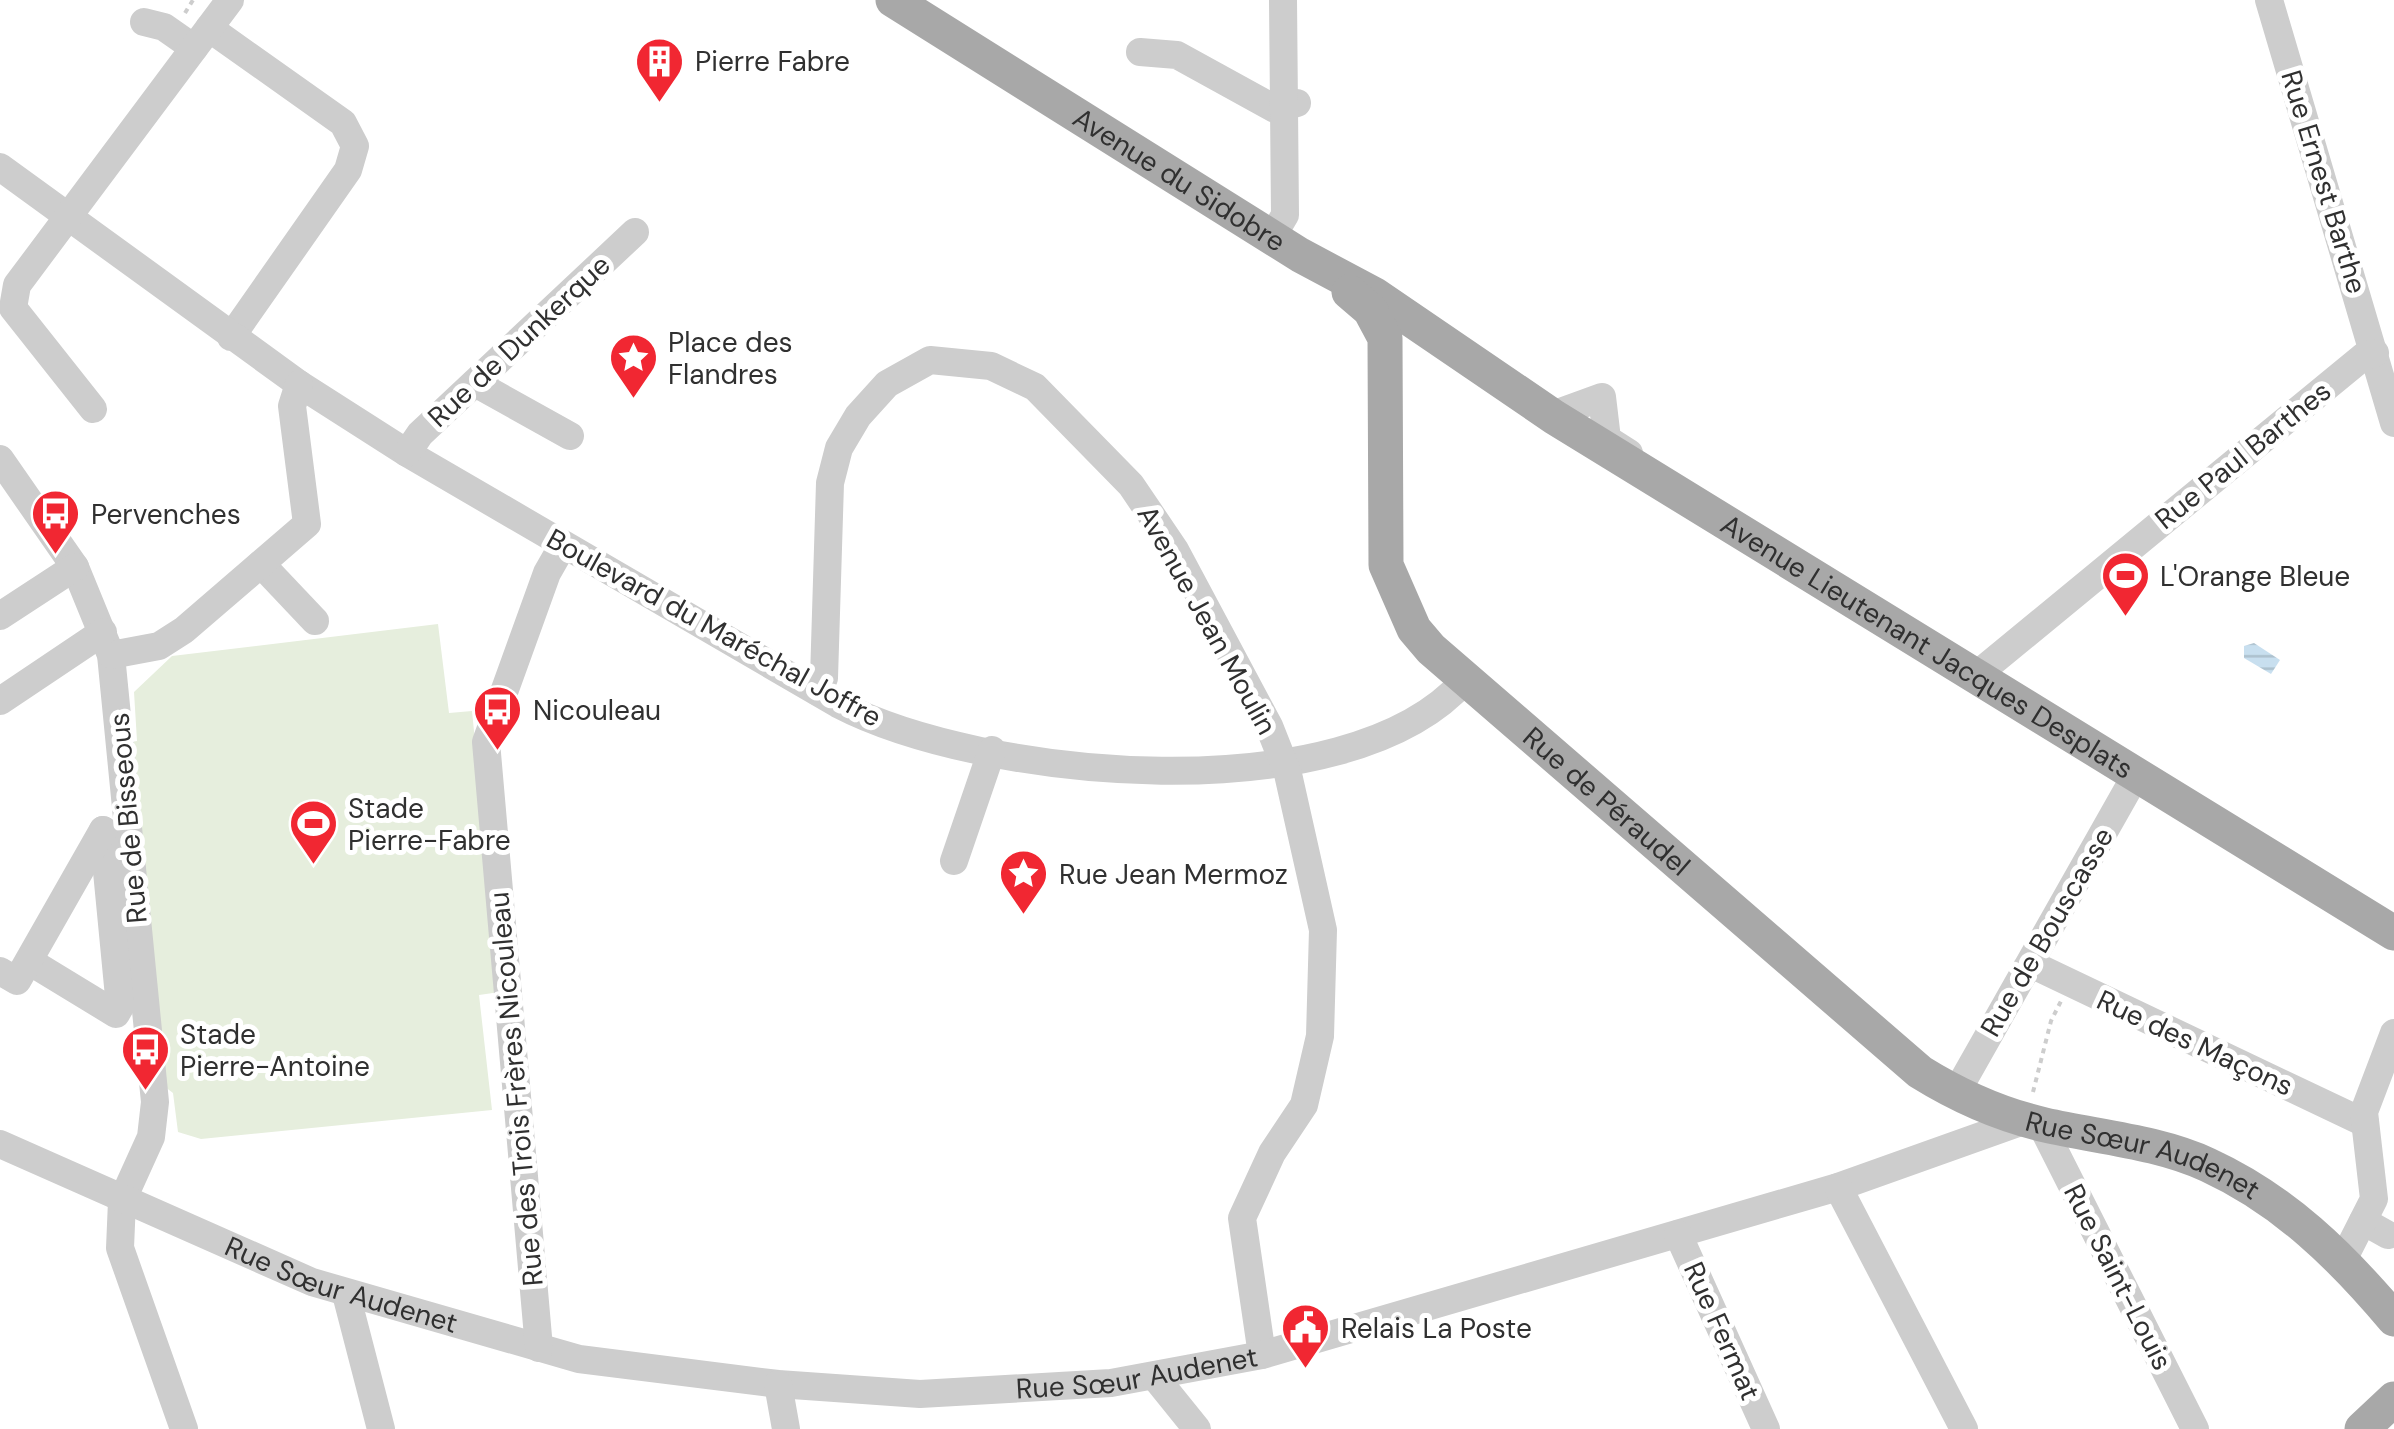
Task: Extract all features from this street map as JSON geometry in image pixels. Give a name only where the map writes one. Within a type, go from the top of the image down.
[{"type":"main road","name":"Avenue du Sidobre","points":[[892,0],[1286,246],[1375,295],[1464,358]]},
{"type":"main road","name":"Rue de Péraudel","points":[[1286,246],[1370,310],[1384,338],[1386,564],[1414,629],[1465,680],[1903,1058],[1956,1093],[2034,1122]]},
{"type":"main road","points":[[1387,363],[1408,343],[1423,340],[1464,358]]},
{"type":"main road","name":"Avenue Lieutenant Jacques Desplats","points":[[1464,358],[1764,548],[2394,933]]},
{"type":"main road","name":"Rue Sœur Audenet","points":[[2034,1122],[2206,1164],[2302,1222],[2343,1260],[2394,1319]]},
{"type":"main road","points":[[2362,1429],[2394,1399]]},
{"type":"street","points":[[93,408],[13,308],[17,286],[230,0]]},
{"type":"street","name":"Rue Ernest Barthe","points":[[2268,0],[2394,422]]},
{"type":"street","points":[[1286,246],[1293,105],[1288,11]]},
{"type":"street","points":[[144,22],[202,38],[343,123],[355,146],[348,170],[231,336]]},
{"type":"street","points":[[1140,52],[1177,55],[1293,105]]},
{"type":"street","name":"Boulevard du Maréchal Joffre","points":[[0,168],[299,384],[407,453],[818,692],[890,727],[1081,766],[1211,770],[1283,764],[1373,742],[1430,710],[1465,680]]},
{"type":"street","name":"Rue de Dunkerque","points":[[407,453],[474,383],[634,232]]},
{"type":"street","name":"Rue Paul Barthes","points":[[1974,677],[2364,356],[2375,352]]},
{"type":"street","name":"Avenue Jean Moulin","points":[[818,692],[824,678],[830,483],[839,448],[858,416],[887,384],[930,360],[990,366],[1035,387],[1132,485],[1175,550],[1233,656],[1283,764],[1323,930],[1320,1036],[1304,1104],[1272,1153],[1242,1218],[1262,1355]]},
{"type":"street","points":[[474,383],[570,436]]},
{"type":"street","points":[[0,701],[107,643],[158,646],[307,524],[292,406],[299,384]]},
{"type":"street","name":"Rue de Bisseous","points":[[0,459],[75,566],[107,643],[116,829],[156,1102],[152,1137],[122,1201]]},
{"type":"street","name":"Rue des Trois Frères Nicouleau","points":[[539,1348],[486,742],[547,572],[564,545]]},
{"type":"street","points":[[261,564],[315,621]]},
{"type":"street","points":[[0,616],[75,566]]},
{"type":"street","points":[[954,861],[992,750]]},
{"type":"street","name":"Rue de Bouscasse","points":[[1956,1093],[2132,782],[2143,778]]},
{"type":"street","points":[[0,971],[17,981],[116,829]]},
{"type":"street","points":[[29,961],[116,1014],[120,1007],[116,829]]},
{"type":"street","name":"Rue des Maçons","points":[[2026,969],[2037,966],[2376,1131]]},
{"type":"street","points":[[2343,1260],[2375,1220],[2376,1131],[2364,1112],[2394,1034]]},
{"type":"street","name":"Rue Sœur Audenet","points":[[0,1144],[122,1201],[346,1294],[579,1359],[864,1393],[982,1393],[1155,1377],[1262,1355],[1838,1187],[2034,1122]]},
{"type":"street","name":"Rue Saint-Louis","points":[[2034,1122],[2195,1429]]},
{"type":"street","points":[[1838,1187],[1964,1429]]},
{"type":"street","points":[[122,1201],[120,1248],[184,1429]]},
{"type":"street","name":"Rue Fermat","points":[[1678,1234],[1766,1429]]},
{"type":"street","points":[[346,1294],[381,1429]]},
{"type":"street","points":[[1191,1421],[1192,1370]]},
{"type":"street","points":[[1155,1377],[1191,1421]]},
{"type":"street","points":[[778,1384],[786,1429]]},
{"type":"path","points":[[2034,1122],[2051,1021],[2069,984]]},
{"type":"green space","name":"Stade Pierre-Fabre","points":[[438,624],[449,713],[472,711],[500,992],[479,995],[492,1110],[201,1139],[178,1132],[173,1093],[160,1083],[125,743],[137,741],[134,692],[172,656]]},
{"type":"water","points":[[2254,643],[2280,660],[2271,674],[2244,658],[2244,646]]},
{"type":"place","name":"Pierre Fabre","points":[[660,104]]},
{"type":"place","name":"Place des Flandres","points":[[633,400]]},
{"type":"place","name":"Pervenches","points":[[56,556]]},
{"type":"place","name":"L'Orange Bleue","points":[[2125,618]]},
{"type":"place","name":"Nicouleau","points":[[498,752]]},
{"type":"place","name":"Stade Pierre-Fabre","points":[[313,866]]},
{"type":"place","name":"Rue Jean Mermoz","points":[[1024,916]]},
{"type":"place","name":"Stade Pierre-Antoine","points":[[145,1092]]},
{"type":"place","name":"Relais La Poste","points":[[1306,1370]]}]
